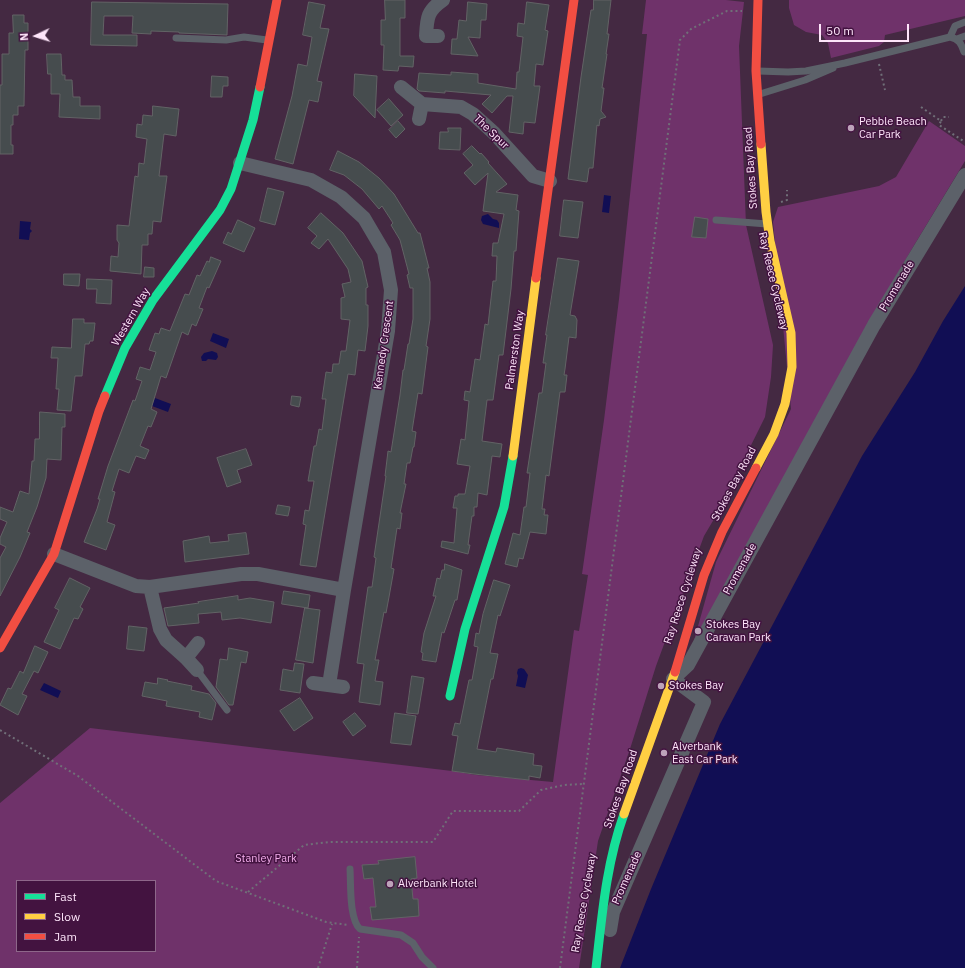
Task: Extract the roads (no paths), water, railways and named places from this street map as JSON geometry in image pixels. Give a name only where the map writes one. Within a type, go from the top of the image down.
[{"type":"street","name":"Western Way","points":[[0,648],[54,554],[99,411],[125,348],[153,300],[220,210],[232,189],[253,120],[277,0]]},
{"type":"street","points":[[438,36],[426,36],[427,18],[436,5],[443,0]]},
{"type":"street","name":"Palmerston Way","points":[[450,696],[465,630],[504,508],[526,363],[574,0]]},
{"type":"street","name":"Stokes Bay Road","points":[[596,968],[610,858],[622,816],[673,679],[704,575],[722,532],[774,434],[785,404],[792,367],[791,333],[767,224],[756,71],[758,0]]},
{"type":"street","points":[[401,87],[422,104],[419,119]]},
{"type":"street","name":"The Spur","points":[[422,104],[461,108],[474,114],[494,132],[533,176],[550,181]]},
{"type":"street","name":"Kennedy Crescent","points":[[240,163],[311,180],[341,197],[364,218],[384,252],[391,290],[388,331],[344,590],[336,686],[313,683]]},
{"type":"street","name":"Promenade","points":[[603,968],[613,912],[704,702],[673,679],[688,665],[874,325],[965,175]]},
{"type":"street","points":[[54,554],[136,586],[150,587],[242,574],[258,574],[344,590]]},
{"type":"street","points":[[150,587],[160,629],[166,640],[197,670]]},
{"type":"street","points":[[186,658],[198,643]]},
{"type":"lane","points":[[953,38],[955,26],[965,22]]},
{"type":"lane","points":[[756,71],[806,71],[965,36]]},
{"type":"lane","points":[[176,38],[226,40],[244,37],[269,40]]},
{"type":"lane","points":[[953,38],[962,44],[964,52]]},
{"type":"lane","points":[[758,94],[805,80],[844,63]]},
{"type":"lane","points":[[716,220],[767,224]]},
{"type":"lane","points":[[197,670],[227,710]]},
{"type":"lane","points":[[350,869],[354,919],[359,928],[401,935],[413,943],[422,957],[433,968]]},
{"type":"place","name":"Pebble Beach Car Park","points":[[851,128]]},
{"type":"place","name":"Stokes Bay Caravan Park","points":[[698,631]]},
{"type":"place","name":"Stokes Bay","points":[[661,686]]},
{"type":"place","name":"Alverbank East Car Park","points":[[664,753]]},
{"type":"place","name":"Alverbank Hotel","points":[[390,884]]},
{"type":"park label","name":"Stanley Park","points":[[266,859]]}]
